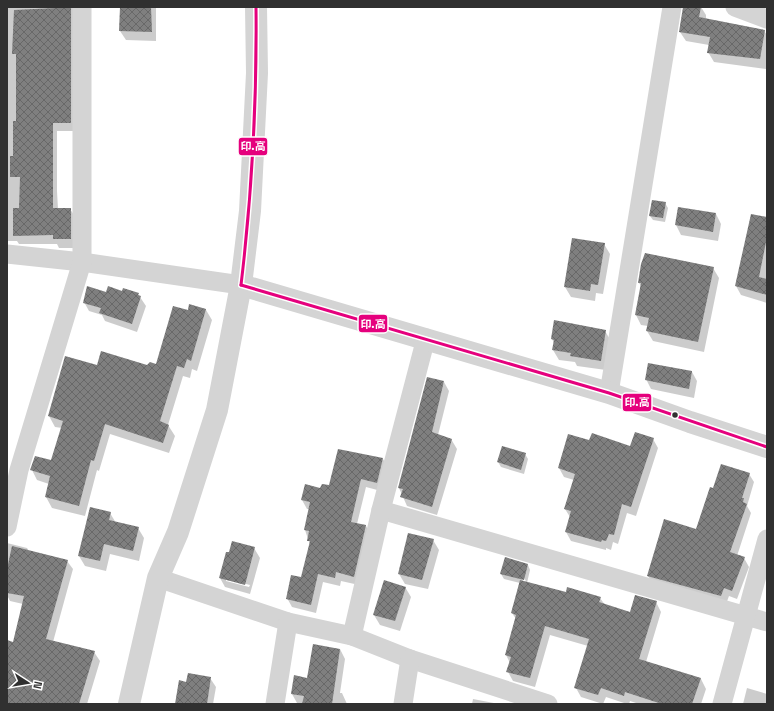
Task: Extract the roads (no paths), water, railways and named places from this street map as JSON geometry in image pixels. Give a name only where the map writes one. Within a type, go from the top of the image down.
[{"type":"street","points":[[7,526],[13,469],[82,262],[82,7]]},
{"type":"street","points":[[129,704],[158,578],[178,532],[217,410],[241,285],[250,211],[257,73],[256,7]]},
{"type":"street","points":[[608,393],[672,7]]},
{"type":"street","points":[[735,7],[767,18]]},
{"type":"street","points":[[7,254],[82,262],[241,285],[426,338],[608,393],[767,447]]},
{"type":"street","points":[[352,636],[382,510],[426,338]]},
{"type":"street","points":[[382,510],[767,622]]},
{"type":"street","points":[[722,704],[767,539]]},
{"type":"street","points":[[158,578],[288,622],[352,636],[410,659],[548,704]]},
{"type":"street","points":[[275,704],[288,622]]},
{"type":"street","points":[[403,704],[410,659]]}]
